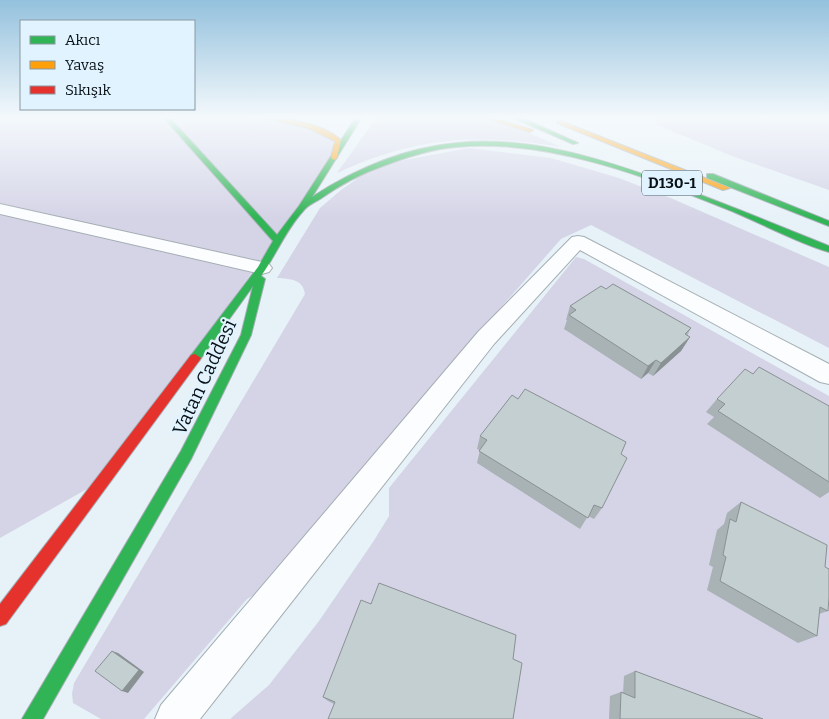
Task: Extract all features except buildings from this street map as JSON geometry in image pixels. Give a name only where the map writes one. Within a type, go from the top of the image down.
[{"type":"main road","points":[[196,151],[277,241]]},
{"type":"main road","points":[[334,158],[336,151]]},
{"type":"main road","points":[[262,268],[277,241],[339,151]]},
{"type":"main road","points":[[302,207],[362,170],[399,157],[426,151]]},
{"type":"main road","points":[[556,151],[579,156],[738,211]]},
{"type":"main road","name":"D130-1","points":[[593,151],[829,249]]},
{"type":"main road","name":"D130-1","points":[[631,151],[829,230]]},
{"type":"main road","points":[[647,151],[829,224]]},
{"type":"main road","name":"Vatan Caddesi","points":[[0,618],[262,268]]},
{"type":"main road","name":"Vatan Caddesi","points":[[32,719],[186,455],[246,335],[262,268]]},
{"type":"street","points":[[0,209],[262,268]]},
{"type":"street","points":[[175,719],[486,338],[578,241],[829,375]]},
{"type":"shaded area","points":[[0,151],[334,151],[334,158],[103,480],[0,538]]},
{"type":"shaded area","points":[[353,151],[399,151],[366,161],[337,173]]},
{"type":"shaded area","points":[[455,151],[490,151],[551,158],[619,178],[673,199],[829,267],[829,348],[591,225],[561,239],[475,337],[276,583],[247,599],[144,719],[101,719],[73,703],[74,683],[305,294],[302,285],[299,283],[277,278],[320,208],[364,174],[394,162]]},
{"type":"shaded area","points":[[719,151],[829,151],[829,190]]},
{"type":"shaded area","points":[[576,257],[584,259],[829,396],[829,719],[230,719],[269,685],[319,621],[389,516],[389,488]]},
{"type":"traffic: fast","points":[[196,151],[277,241]]},
{"type":"traffic: fast","points":[[195,358],[262,268],[277,241],[302,207],[338,151]]},
{"type":"traffic: fast","points":[[302,207],[357,173],[407,154],[426,151]]},
{"type":"traffic: fast","points":[[552,151],[596,161],[643,176],[738,211]]},
{"type":"traffic: fast","points":[[710,176],[829,224]]},
{"type":"traffic: fast","points":[[721,204],[829,249]]},
{"type":"traffic: fast","points":[[32,719],[186,455],[246,335],[260,279]]},
{"type":"traffic: slow","points":[[334,158],[336,151]]},
{"type":"traffic: slow","points":[[631,151],[726,188]]},
{"type":"traffic: jam","points":[[0,618],[195,358]]}]
